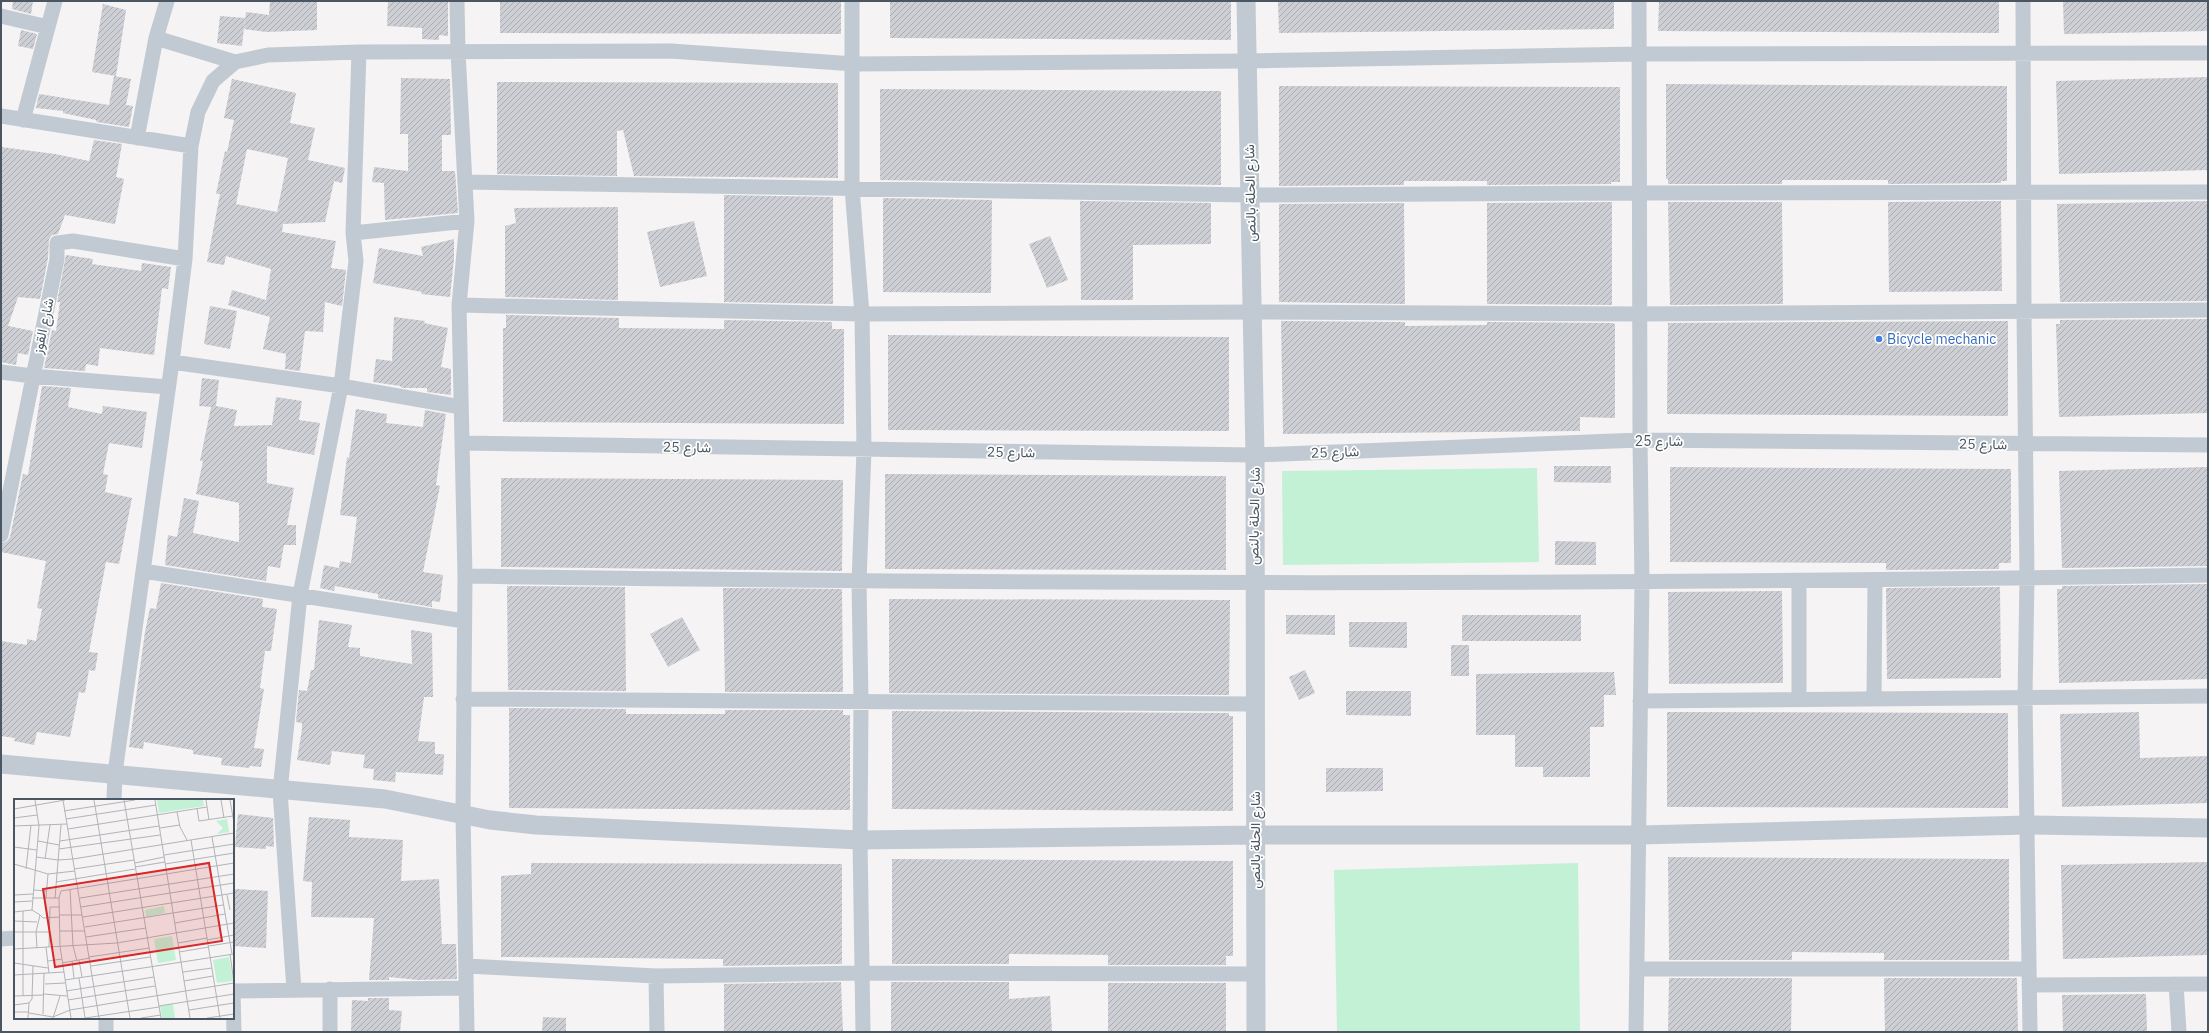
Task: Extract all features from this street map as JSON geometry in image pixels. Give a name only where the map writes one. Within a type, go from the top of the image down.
[{"type":"street","points":[[23,120],[55,1]]},
{"type":"street","points":[[137,138],[156,38],[167,1]]},
{"type":"street","points":[[457,1],[458,52],[467,221],[459,305],[465,576],[463,814],[467,966],[466,1032]]},
{"type":"street","points":[[852,1],[854,64],[852,188],[862,314],[864,450],[859,582],[861,702],[860,840],[863,1032]]},
{"type":"street","name":"شارع الحلة بالنص","points":[[1246,1],[1255,455],[1254,704],[1256,1032]]},
{"type":"street","points":[[1636,1032],[1639,969],[1642,583],[1639,193],[1640,1]]},
{"type":"street","points":[[2023,1],[2023,192],[2027,578],[2025,697],[2030,1032]]},
{"type":"street","points":[[1,16],[48,27]]},
{"type":"street","points":[[156,38],[235,62]]},
{"type":"street","points":[[114,799],[115,773],[185,259],[191,146],[198,112],[213,81],[235,62],[268,55],[359,52],[671,51],[854,64],[1247,61],[1640,54],[2208,53]]},
{"type":"street","points":[[294,990],[280,791],[300,594],[341,386],[356,261],[353,233],[359,52]]},
{"type":"street","points":[[1,116],[191,146]]},
{"type":"street","points":[[465,182],[1250,196],[1639,193],[2208,192]]},
{"type":"street","points":[[353,233],[467,221]]},
{"type":"street","name":"شارع القوز","points":[[1,535],[32,376],[57,259],[57,243],[73,242],[185,259]]},
{"type":"street","points":[[459,305],[862,314],[1253,312],[1640,314],[2208,310]]},
{"type":"street","points":[[172,362],[341,386],[461,407]]},
{"type":"street","points":[[1,372],[32,376],[168,387]]},
{"type":"street","name":"شارع 25","points":[[462,444],[1255,455],[1640,440],[2208,445]]},
{"type":"street","points":[[143,571],[300,594],[464,621]]},
{"type":"street","points":[[465,576],[859,582],[1642,583],[2208,575]]},
{"type":"street","points":[[1874,698],[1875,580]]},
{"type":"street","points":[[1799,581],[1799,699]]},
{"type":"street","points":[[1640,701],[2208,696]]},
{"type":"street","points":[[463,699],[1254,704]]},
{"type":"street","points":[[1,764],[115,773],[280,791],[385,799],[490,820],[536,825],[860,840],[1255,835],[1640,835],[2027,825],[2208,828]]},
{"type":"street","points":[[1,939],[14,938]]},
{"type":"street","points":[[467,966],[656,976],[862,973],[1255,974]]},
{"type":"street","points":[[1639,969],[2028,969]]},
{"type":"street","points":[[656,976],[657,1032]]},
{"type":"street","points":[[2176,984],[2179,1032]]},
{"type":"street","points":[[2029,985],[2208,984]]},
{"type":"street","points":[[234,990],[466,988]]},
{"type":"street","points":[[330,989],[330,1032]]},
{"type":"street","points":[[106,1019],[106,1032]]},
{"type":"street","points":[[234,1019],[234,1032]]},
{"type":"green space","points":[[1537,468],[1539,562],[1283,565],[1282,471]]},
{"type":"green space","points":[[1578,863],[1580,1032],[1337,1032],[1334,870]]},
{"type":"building","points":[[13,1],[33,1],[31,14],[12,9]]},
{"type":"building","points":[[270,1],[317,1],[317,30],[266,32],[244,29],[246,12],[269,15]]},
{"type":"building","points":[[388,1],[448,2],[448,36],[439,35],[439,40],[422,39],[422,28],[387,26]]},
{"type":"building","points":[[500,1],[841,1],[841,34],[500,33]]},
{"type":"building","points":[[890,1],[1231,1],[1231,40],[890,38]]},
{"type":"building","points":[[1278,1],[1614,1],[1614,29],[1279,33]]},
{"type":"building","points":[[1659,1],[1999,1],[1999,33],[1658,31]]},
{"type":"building","points":[[2063,1],[2208,1],[2208,31],[2064,34]]},
{"type":"building","points":[[103,4],[126,10],[116,76],[92,72]]},
{"type":"building","points":[[220,16],[245,18],[242,46],[217,43]]},
{"type":"building","points":[[21,30],[37,34],[33,49],[18,46]]},
{"type":"building","points":[[114,76],[131,79],[126,105],[133,106],[129,127],[97,122],[96,120],[63,113],[63,111],[36,108],[39,94],[109,105]]},
{"type":"building","points":[[2208,77],[2208,170],[2059,174],[2056,81]]},
{"type":"building","points":[[401,78],[450,79],[451,135],[442,135],[442,171],[455,171],[458,213],[385,220],[384,183],[372,182],[374,167],[408,171],[408,134],[400,134]]},
{"type":"building","points":[[232,79],[296,93],[290,123],[315,128],[308,160],[345,168],[342,183],[334,181],[325,222],[283,224],[282,232],[336,241],[331,268],[346,270],[342,306],[325,302],[323,332],[305,331],[300,371],[285,369],[286,354],[263,349],[270,317],[228,305],[232,290],[266,300],[271,269],[226,256],[224,265],[207,262],[220,194],[216,194],[225,151],[227,152],[234,120],[224,118]],"holes":[[[247,149],[288,158],[277,212],[236,204]]]},
{"type":"building","points":[[497,82],[838,83],[838,178],[634,176],[623,130],[617,131],[617,176],[497,174]]},
{"type":"building","points":[[1666,84],[2007,86],[2007,181],[2001,181],[2001,183],[1888,184],[1888,180],[1782,180],[1782,184],[1668,184],[1668,179],[1666,179]]},
{"type":"building","points":[[1279,86],[1620,87],[1620,182],[1611,182],[1611,184],[1487,185],[1487,181],[1404,181],[1404,185],[1279,186]]},
{"type":"building","points":[[880,89],[1221,91],[1221,185],[880,180]]},
{"type":"building","points":[[94,140],[122,144],[116,177],[124,179],[115,224],[65,215],[58,234],[52,235],[49,239],[48,258],[40,299],[18,297],[8,326],[33,331],[28,355],[18,353],[16,365],[1,362],[1,147],[55,154],[89,161]]},
{"type":"building","points":[[724,195],[833,197],[833,304],[724,302]]},
{"type":"building","points":[[883,198],[992,200],[991,293],[883,292]]},
{"type":"building","points":[[1080,201],[1211,203],[1211,244],[1133,245],[1133,300],[1081,300]]},
{"type":"building","points":[[2001,201],[2002,291],[1889,292],[1888,202]]},
{"type":"building","points":[[2208,201],[2208,301],[2060,302],[2057,204]]},
{"type":"building","points":[[1612,202],[1612,305],[1487,304],[1487,203]]},
{"type":"building","points":[[1668,202],[1782,202],[1783,304],[1670,305]]},
{"type":"building","points":[[1404,203],[1405,304],[1279,302],[1279,204]]},
{"type":"building","points":[[618,207],[618,300],[505,297],[505,226],[516,223],[514,208]]},
{"type":"building","points":[[694,221],[707,276],[660,287],[647,232]]},
{"type":"building","points":[[1050,236],[1068,280],[1047,288],[1029,244]]},
{"type":"building","points":[[454,239],[454,259],[450,297],[421,294],[422,292],[373,283],[379,248],[423,256],[421,247]]},
{"type":"building","points":[[66,255],[93,259],[92,264],[141,271],[142,263],[171,267],[168,289],[162,288],[154,355],[100,348],[98,366],[86,364],[85,371],[44,368],[52,330],[56,331],[60,302],[57,302]]},
{"type":"building","points":[[210,306],[237,311],[230,349],[204,344]]},
{"type":"building","points":[[506,315],[619,318],[619,328],[724,329],[724,320],[832,322],[832,329],[844,329],[844,424],[503,422],[503,328],[506,328]]},
{"type":"building","points":[[394,317],[425,321],[424,323],[448,328],[441,367],[451,369],[451,395],[427,392],[427,388],[402,388],[400,386],[373,382],[376,359],[392,361]]},
{"type":"building","points":[[2208,319],[2208,413],[2059,417],[2056,324],[2060,324],[2060,320]]},
{"type":"building","points":[[1281,321],[1405,322],[1405,326],[1487,325],[1487,322],[1612,323],[1615,324],[1615,418],[1580,417],[1580,431],[1283,434]]},
{"type":"building","points":[[2008,321],[2008,416],[1667,414],[1668,323]]},
{"type":"building","points":[[888,335],[1229,337],[1229,431],[888,430]]},
{"type":"building","points":[[202,378],[219,380],[216,406],[237,410],[234,426],[272,425],[276,397],[302,401],[299,420],[320,423],[314,455],[267,446],[267,483],[294,488],[287,525],[296,525],[296,545],[284,545],[280,568],[268,566],[266,581],[165,565],[168,535],[177,537],[184,498],[199,501],[193,533],[239,542],[239,503],[196,494],[203,461],[200,461],[211,407],[199,406]]},
{"type":"building","points":[[42,386],[71,388],[68,407],[102,414],[103,406],[147,412],[142,448],[109,443],[103,474],[108,475],[105,492],[132,498],[119,564],[106,562],[89,652],[98,653],[95,671],[89,670],[85,693],[79,692],[70,737],[37,732],[34,745],[14,741],[15,738],[1,736],[1,641],[27,645],[27,639],[36,641],[42,609],[37,608],[46,561],[1,552],[1,544],[7,541],[10,537],[23,474],[28,475]]},
{"type":"building","points":[[356,409],[387,414],[386,423],[423,427],[425,410],[446,414],[436,485],[440,486],[423,572],[443,575],[440,602],[432,601],[432,607],[378,598],[378,594],[335,586],[334,591],[320,588],[324,565],[339,568],[340,561],[351,563],[357,517],[340,515],[347,457],[349,458]]},
{"type":"building","points":[[1554,466],[1611,466],[1611,483],[1554,482]]},
{"type":"building","points":[[1670,467],[2011,469],[2011,563],[1999,563],[1999,569],[1886,570],[1886,563],[1670,562]]},
{"type":"building","points":[[2208,467],[2208,566],[2062,568],[2059,471]]},
{"type":"building","points":[[885,474],[1226,476],[1226,570],[885,569]]},
{"type":"building","points":[[501,478],[843,480],[842,571],[501,567]]},
{"type":"building","points":[[1555,541],[1596,542],[1596,565],[1555,565]]},
{"type":"building","points":[[161,583],[263,599],[262,607],[277,609],[271,651],[265,651],[260,688],[264,689],[254,748],[264,749],[261,767],[250,766],[249,768],[221,765],[222,758],[193,754],[193,750],[144,742],[143,749],[129,747],[145,632],[150,608],[156,609]]},
{"type":"building","points":[[2208,584],[2208,679],[2059,683],[2057,589],[2062,589],[2062,586]]},
{"type":"building","points":[[507,586],[625,587],[626,691],[508,690]]},
{"type":"building","points":[[2000,587],[2001,678],[1887,679],[1886,588]]},
{"type":"building","points":[[723,588],[842,589],[843,692],[725,692]]},
{"type":"building","points":[[1782,591],[1783,683],[1669,684],[1668,592]]},
{"type":"building","points":[[889,599],[1230,600],[1229,695],[889,693]]},
{"type":"building","points":[[1286,615],[1335,615],[1335,635],[1286,634]]},
{"type":"building","points":[[1462,615],[1581,615],[1581,641],[1462,641]]},
{"type":"building","points":[[682,617],[700,650],[668,667],[650,634]]},
{"type":"building","points":[[319,620],[352,625],[348,647],[360,648],[360,656],[412,664],[411,630],[432,633],[433,697],[424,697],[418,741],[435,742],[435,754],[444,754],[443,775],[396,772],[395,782],[373,780],[374,769],[363,768],[365,755],[332,751],[330,765],[297,760],[302,729],[302,723],[296,722],[299,690],[307,691],[311,670],[314,670]]},
{"type":"building","points":[[1349,622],[1407,622],[1407,648],[1349,647]]},
{"type":"building","points":[[1451,645],[1469,645],[1469,676],[1451,676]]},
{"type":"building","points":[[1305,670],[1315,693],[1299,700],[1289,677]]},
{"type":"building","points":[[1614,672],[1616,695],[1604,695],[1604,727],[1590,727],[1590,777],[1543,777],[1543,767],[1515,767],[1515,735],[1476,735],[1476,674]]},
{"type":"building","points":[[1346,691],[1411,691],[1411,716],[1346,715]]},
{"type":"building","points":[[509,708],[626,709],[626,714],[725,714],[725,710],[843,710],[843,715],[850,715],[850,810],[509,808]]},
{"type":"building","points":[[892,711],[1229,713],[1229,716],[1233,716],[1233,811],[892,809]]},
{"type":"building","points":[[1667,712],[2008,713],[2008,808],[1667,807]]},
{"type":"building","points":[[2139,712],[2140,758],[2208,756],[2208,803],[2062,807],[2060,714]]},
{"type":"building","points":[[1326,768],[1383,768],[1383,791],[1326,792]]},
{"type":"building","points":[[238,814],[273,818],[274,847],[266,846],[266,849],[235,847]]},
{"type":"building","points":[[309,817],[350,820],[349,837],[403,840],[401,881],[439,879],[442,944],[456,944],[457,979],[418,980],[389,977],[389,980],[369,980],[374,918],[311,917],[312,882],[303,881]]},
{"type":"building","points":[[1668,857],[2009,859],[2009,960],[1884,960],[1884,953],[1792,952],[1792,960],[1669,960]]},
{"type":"building","points":[[892,859],[1233,861],[1233,956],[1226,956],[1226,965],[1108,965],[1108,955],[1009,954],[1009,964],[892,964]]},
{"type":"building","points":[[2208,862],[2208,955],[2063,959],[2061,865]]},
{"type":"building","points":[[531,863],[842,864],[842,964],[723,966],[723,959],[501,957],[501,876],[531,874]]},
{"type":"building","points":[[234,890],[268,891],[266,948],[234,946]]},
{"type":"building","points":[[1669,978],[1792,978],[1791,1032],[1668,1032]]},
{"type":"building","points":[[1884,978],[2017,978],[2018,1032],[1885,1032]]},
{"type":"building","points":[[841,982],[843,1032],[724,1032],[724,984]]},
{"type":"building","points":[[891,982],[1009,982],[1009,999],[1050,996],[1052,1032],[891,1032]]},
{"type":"building","points":[[1108,983],[1226,983],[1226,1032],[1108,1032]]},
{"type":"building","points":[[2146,994],[2147,1032],[2063,1032],[2062,995]]},
{"type":"building","points":[[368,998],[389,998],[389,1010],[402,1011],[400,1032],[351,1032],[352,1000],[368,1001]]},
{"type":"building","points":[[543,1017],[566,1018],[566,1032],[542,1032]]},
{"type":"place","name":"Bicycle mechanic","points":[[1879,339]]}]
